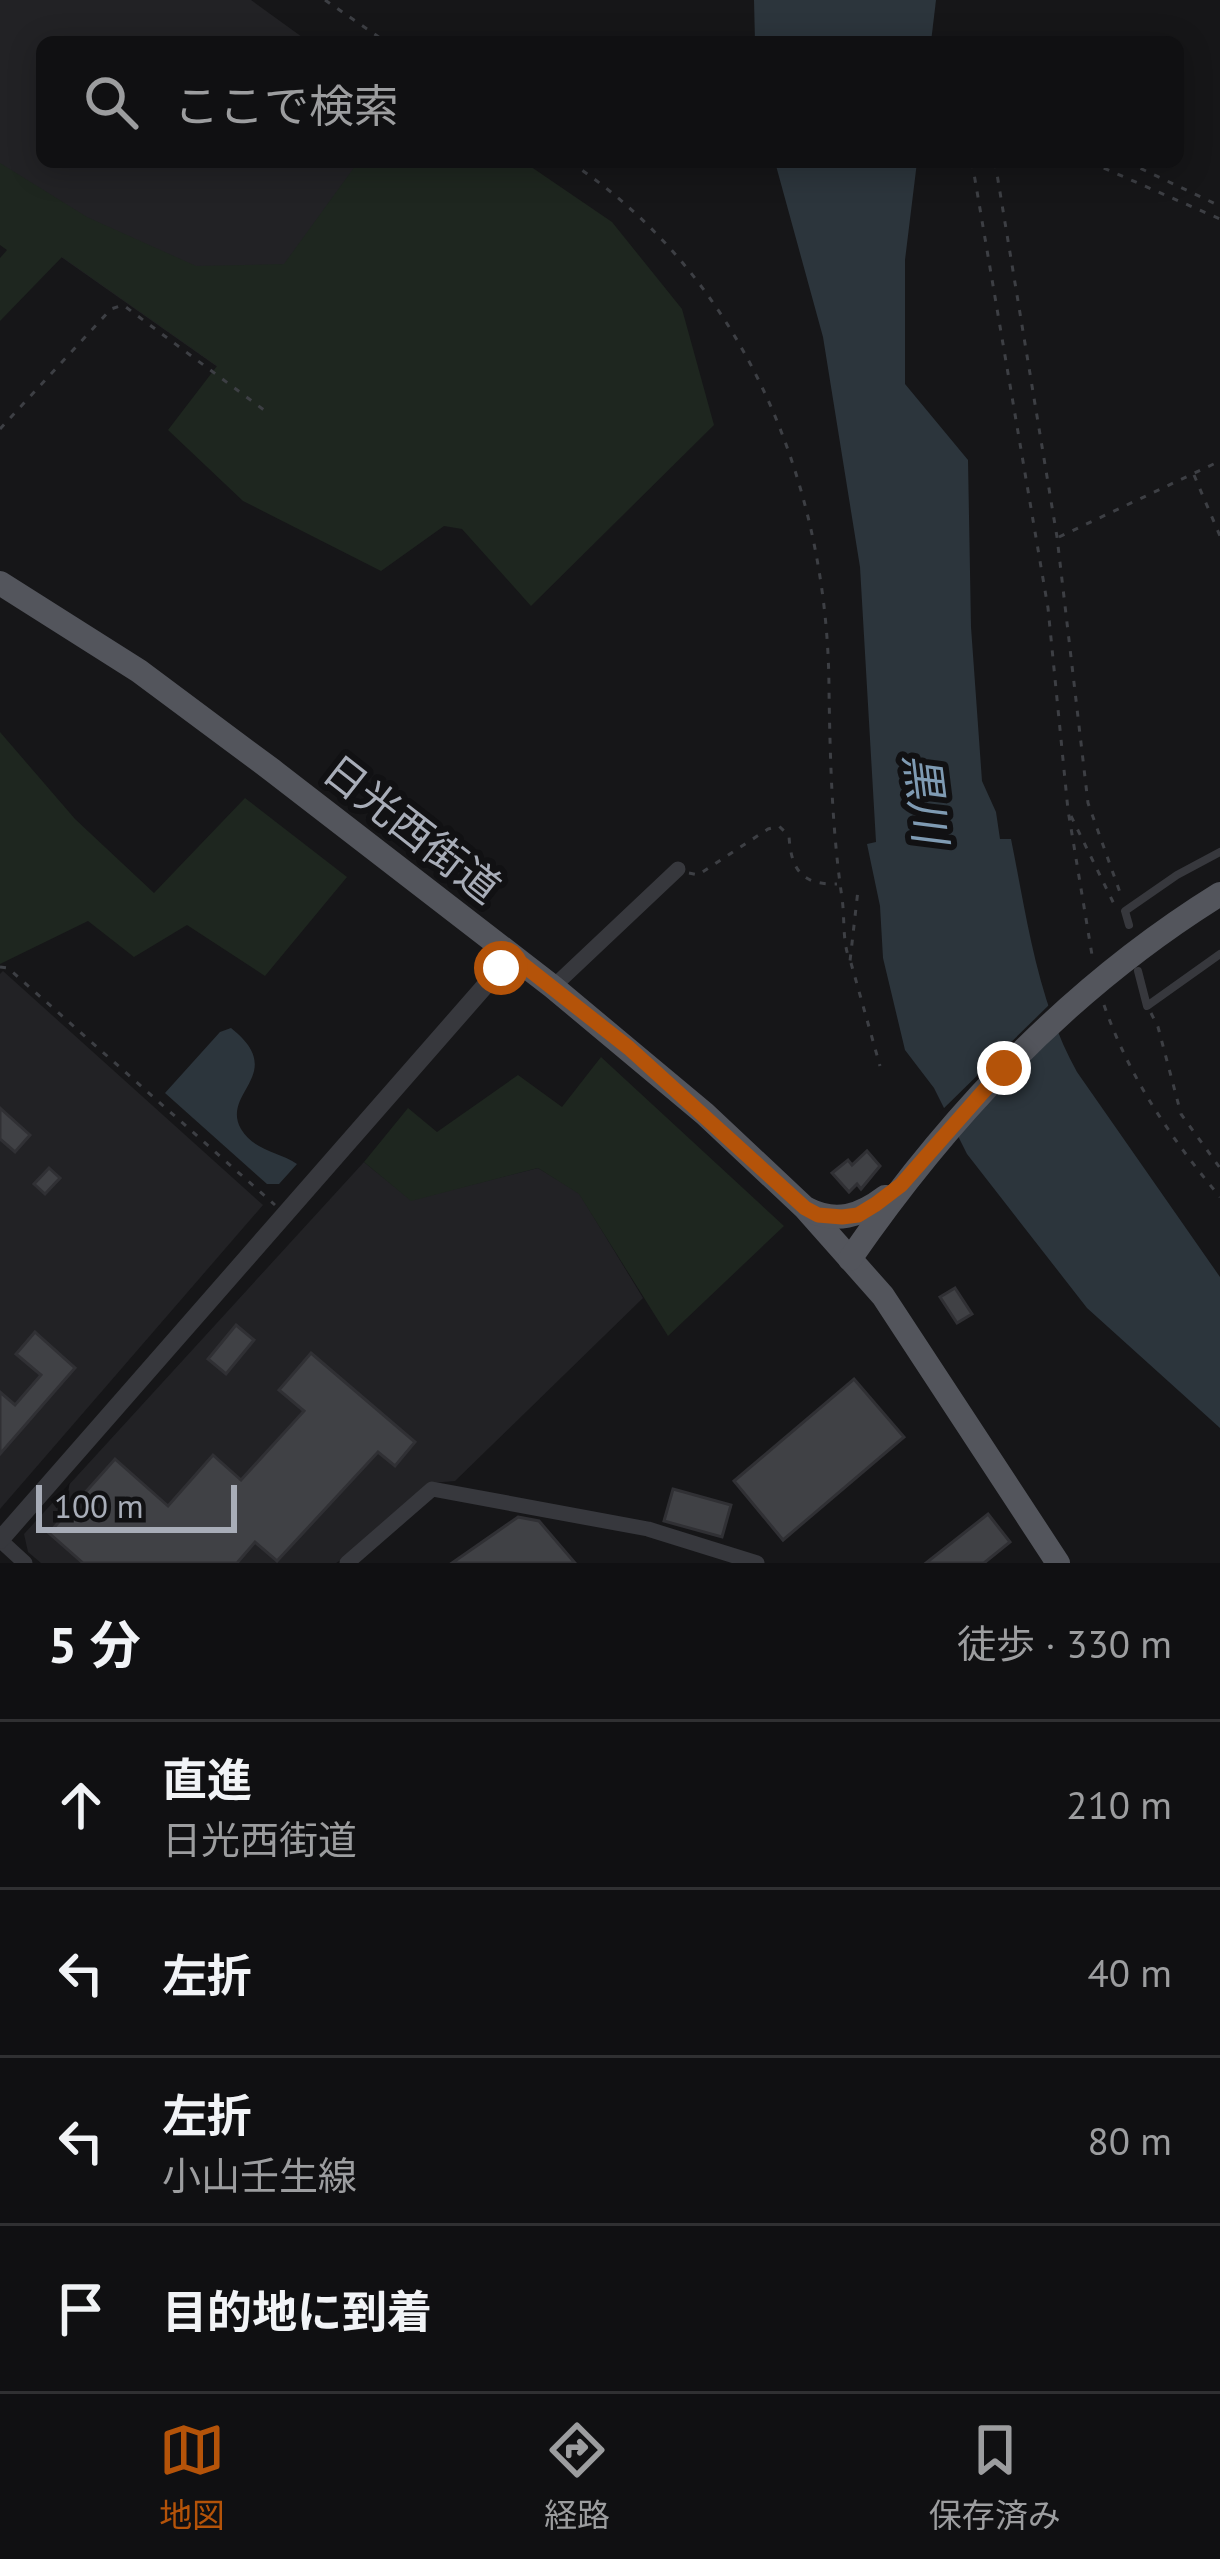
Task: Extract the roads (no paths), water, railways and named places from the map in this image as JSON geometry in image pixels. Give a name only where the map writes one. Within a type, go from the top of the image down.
[{"type":"main road","name":"日光西街道","points":[[0,583],[139,670],[553,987],[704,1114],[805,1208],[905,1325],[1058,1563]]},
{"type":"main road","points":[[850,1259],[927,1152],[1004,1068],[1095,982],[1220,894]]},
{"type":"main road","points":[[805,1208],[830,1217],[858,1215],[901,1185]]},
{"type":"street","points":[[553,987],[678,869]]},
{"type":"street","points":[[26,1563],[0,1540],[512,956]]},
{"type":"street","points":[[347,1563],[432,1489],[647,1529],[757,1563]]},
{"type":"lane","points":[[1130,925],[1125,911],[1220,852]]},
{"type":"lane","points":[[1138,971],[1147,1006],[1220,953]]},
{"type":"water","points":[[754,0],[936,0],[932,36],[755,36]]},
{"type":"water","name":"黒川","points":[[777,168],[916,168],[905,260],[905,384],[968,460],[971,627],[982,781],[996,812],[1000,839],[1011,839],[1035,958],[1063,1045],[1220,1277],[1220,1428],[1087,1308],[967,1154],[934,1088],[905,1050],[883,958],[880,906],[867,844],[876,842],[860,567],[823,337]]},
{"type":"water","points":[[231,1028],[254,1058],[254,1070],[239,1104],[241,1129],[259,1146],[297,1164],[279,1184],[267,1184],[165,1093],[220,1032]]}]
